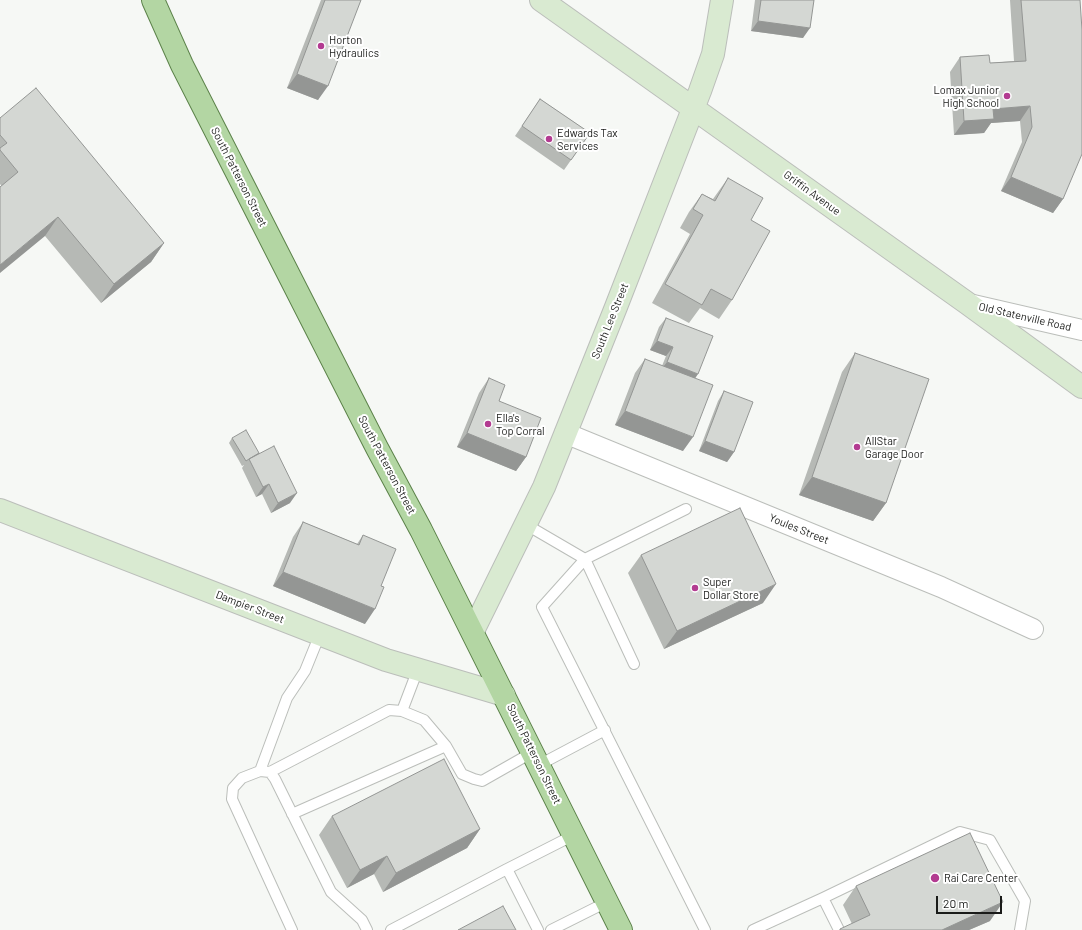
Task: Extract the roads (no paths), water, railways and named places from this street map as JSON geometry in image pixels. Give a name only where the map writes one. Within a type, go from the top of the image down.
[{"type":"main road","name":"South Patterson Street","points":[[153,0],[182,65],[377,448],[473,632],[621,930]]},
{"type":"main road","name":"Griffin Avenue","points":[[541,0],[967,303],[1082,387]]},
{"type":"main road","name":"South Lee Street","points":[[473,632],[544,487],[616,307],[694,108],[713,54],[722,0]]},
{"type":"main road","name":"Dampier Street","points":[[0,510],[386,660],[504,695]]},
{"type":"street","name":"Old Statenville Road","points":[[967,303],[1082,330]]},
{"type":"street","name":"Youles Street","points":[[565,433],[941,587],[1033,628]]},
{"type":"lane","points":[[686,509],[585,558],[542,607],[705,930]]},
{"type":"lane","points":[[525,524],[585,558],[634,664]]},
{"type":"lane","points":[[265,772],[287,698],[305,670],[320,634]]},
{"type":"lane","points":[[402,711],[418,669]]},
{"type":"lane","points":[[292,930],[232,799],[233,788],[242,778],[265,772],[389,710],[402,711],[424,720],[446,746],[462,774],[482,781],[605,730]]},
{"type":"lane","points":[[292,814],[446,746]]},
{"type":"lane","points":[[265,772],[275,779],[331,892],[362,920],[366,930]]},
{"type":"lane","points":[[753,930],[960,832],[990,840],[1025,901],[1020,930]]},
{"type":"lane","points":[[391,930],[507,869],[574,836]]},
{"type":"lane","points":[[507,869],[538,930]]},
{"type":"lane","points":[[823,898],[839,930]]},
{"type":"lane","points":[[551,930],[608,902]]},
{"type":"place","name":"Horton Hydraulics","points":[[321,46]]},
{"type":"place","name":"Lomax Junior High School","points":[[1007,96]]},
{"type":"place","name":"Edwards Tax Services","points":[[549,139]]},
{"type":"place","name":"Ella's Top Corral","points":[[488,424]]},
{"type":"place","name":"AllStar Garage Door","points":[[857,447]]},
{"type":"place","name":"Super Dollar Store","points":[[695,588]]},
{"type":"place","name":"Rai Care Center","points":[[935,878]]}]
